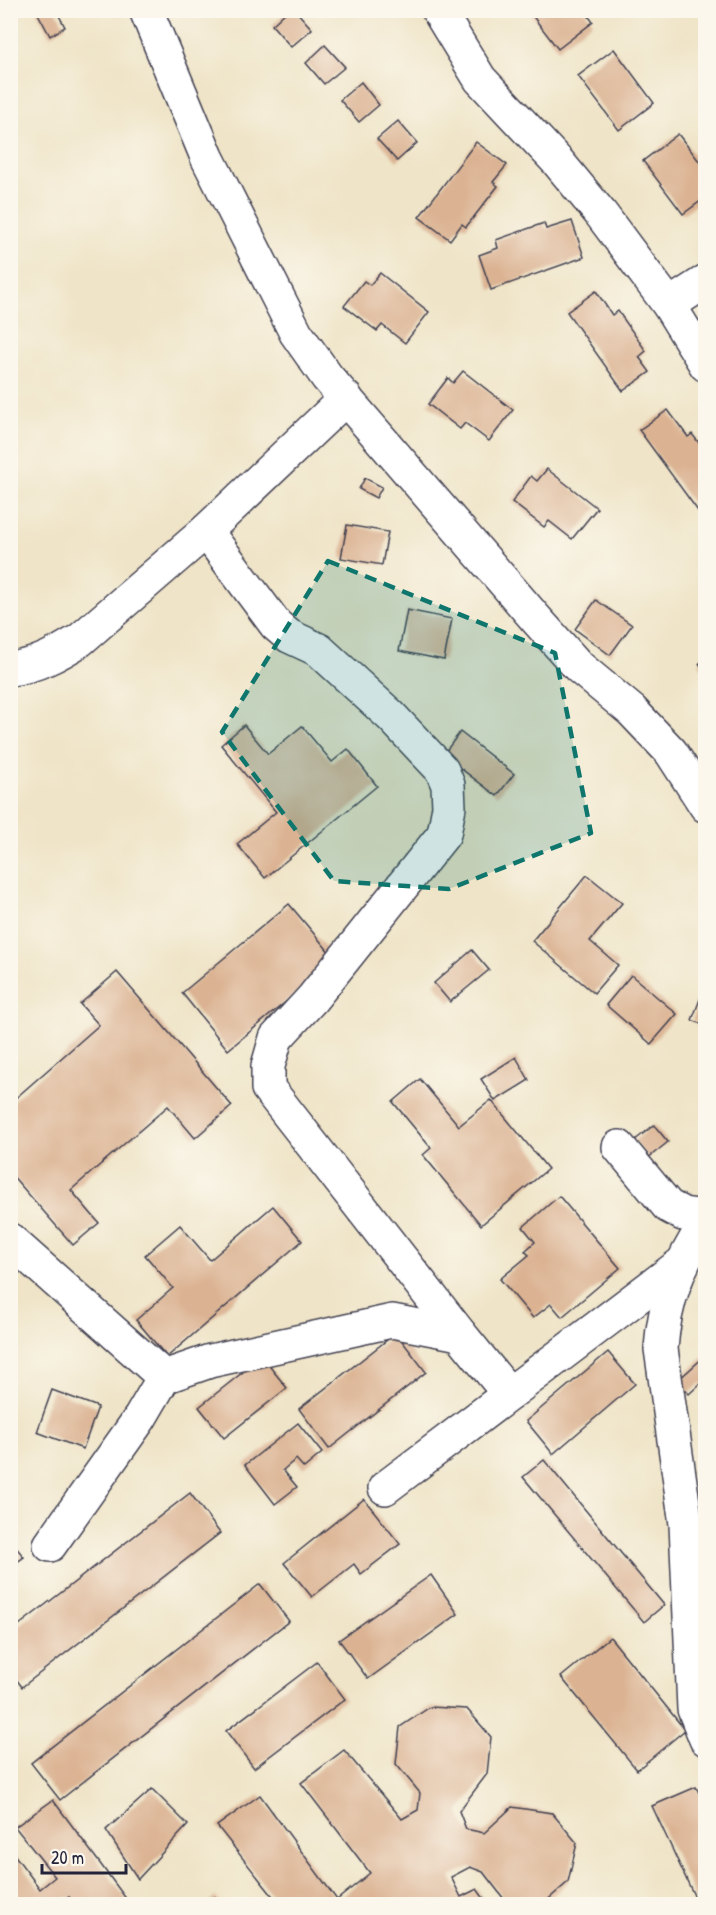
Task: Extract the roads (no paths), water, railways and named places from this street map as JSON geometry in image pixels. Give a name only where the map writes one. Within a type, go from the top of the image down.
[{"type":"street","points":[[146,10],[207,157],[282,310],[327,377],[579,667],[632,711],[664,744],[693,783],[705,806]]},
{"type":"street","points":[[438,10],[469,65],[485,87],[558,162],[669,305],[705,365]]},
{"type":"street","points":[[669,305],[705,281]]},
{"type":"street","points":[[10,669],[24,668],[57,654],[80,640],[206,531],[346,398]]},
{"type":"street","points":[[206,531],[276,626],[289,636],[319,650],[391,716],[442,771],[448,785],[450,807],[444,834],[312,999],[276,1038],[268,1066],[268,1088],[509,1394]]},
{"type":"street","points":[[619,1147],[668,1206],[683,1214],[705,1217]]},
{"type":"street","points":[[705,1223],[681,1264],[665,1313],[661,1349],[686,1524],[694,1709],[705,1739]]},
{"type":"street","points":[[10,1240],[164,1377]]},
{"type":"street","points":[[385,1488],[681,1264]]},
{"type":"street","points":[[51,1545],[140,1418],[164,1377],[210,1361],[392,1321],[460,1334]]}]
